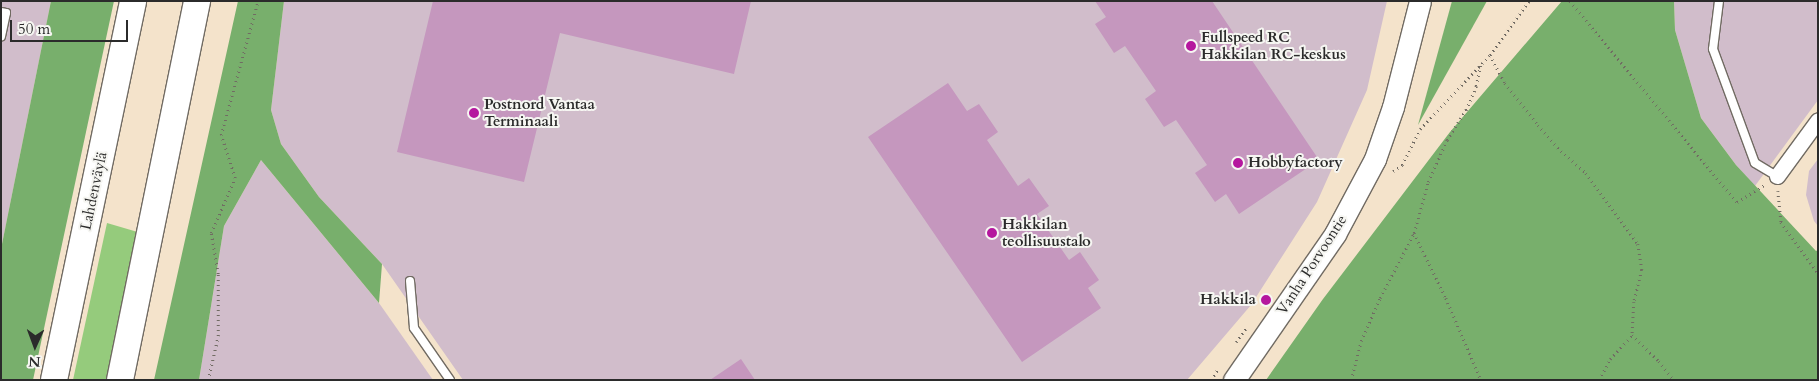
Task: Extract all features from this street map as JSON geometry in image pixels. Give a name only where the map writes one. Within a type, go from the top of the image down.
[{"type":"highway","name":"Lahdenväylä","points":[[54,380],[133,1]]},
{"type":"highway","points":[[120,380],[197,1]]},
{"type":"main road","name":"Vanha Porvoontie","points":[[1228,372],[1336,234],[1375,159],[1393,107],[1420,1]]},
{"type":"street","points":[[1777,176],[1818,120]]},
{"type":"lane","points":[[1719,1],[1713,49],[1755,163],[1777,176]]},
{"type":"lane","points":[[1,12],[6,13],[1,36]]},
{"type":"lane","points":[[410,281],[414,328],[450,380]]},
{"type":"path","points":[[208,380],[218,336],[218,274],[212,233],[235,178],[220,136],[258,1]]},
{"type":"path","points":[[1393,172],[1402,165],[1420,129],[1490,55],[1529,1]]},
{"type":"path","points":[[1570,1],[1737,202],[1777,176],[1781,222],[1818,273]]},
{"type":"path","points":[[1490,55],[1505,82],[1532,118],[1561,151],[1586,173],[1638,244],[1642,270],[1634,302],[1632,334],[1610,359],[1599,380]]},
{"type":"path","points":[[1351,380],[1361,341],[1380,298],[1414,233],[1428,182],[1447,140],[1466,110],[1476,86],[1481,63]]},
{"type":"path","points":[[1414,233],[1446,298],[1481,380]]},
{"type":"path","points":[[1231,349],[1251,320]]},
{"type":"path","points":[[1632,334],[1659,361],[1674,380]]},
{"type":"path","points":[[1211,380],[1228,372]]},
{"type":"shaded area","points":[[1,1],[51,1],[1,249]]},
{"type":"shaded area","points":[[284,1],[1387,1],[1367,90],[1317,202],[1251,305],[1187,380],[463,380],[382,264],[319,197],[281,144],[271,110]]},
{"type":"shaded area","points":[[1674,1],[1818,1],[1818,100],[1755,186],[1736,165],[1701,118],[1675,30]]},
{"type":"shaded area","points":[[1818,159],[1818,226],[1814,221],[1806,195],[1809,171]]},
{"type":"shaded area","points":[[261,160],[379,303],[433,380],[199,380],[224,226]]},
{"type":"green space","points":[[51,1],[114,1],[33,380],[1,380],[1,249]]},
{"type":"green space","points":[[238,1],[284,1],[271,110],[281,144],[319,197],[382,264],[379,303],[261,160],[224,226],[199,380],[154,380]]},
{"type":"green space","points":[[1452,1],[1487,1],[1418,125]]},
{"type":"green space","points":[[1562,1],[1674,1],[1675,30],[1701,118],[1736,165],[1816,251],[1818,250],[1818,380],[1266,380],[1323,299],[1450,132]]},
{"type":"green space","points":[[107,223],[141,233],[108,380],[73,380]]},
{"type":"building","name":"Postnord Vantaa Terminaali","points":[[433,1],[751,1],[734,74],[560,33],[524,182],[397,152]]},
{"type":"building","points":[[1095,1],[1212,1],[1319,160],[1239,214],[1226,194],[1215,202],[1195,173],[1207,165],[1176,120],[1164,127],[1145,99],[1156,91],[1125,46],[1114,53],[1095,24],[1106,17]]},
{"type":"building","name":"Hakkilan teollisuustalo","points":[[948,83],[967,111],[979,104],[998,132],[987,140],[1018,186],[1029,178],[1049,206],[1037,214],[1069,260],[1080,252],[1099,280],[1088,288],[1101,308],[1022,362],[868,137]]},
{"type":"building","points":[[741,359],[755,380],[710,380]]},
{"type":"place","name":"Fullspeed RC Hakkilan RC-keskus","points":[[1191,46]]},
{"type":"place","name":"Postnord Vantaa Terminaali","points":[[474,113]]},
{"type":"place","name":"Hobbyfactory","points":[[1238,163]]},
{"type":"place","name":"Hakkilan teollisuustalo","points":[[992,233]]},
{"type":"place","name":"Hakkila","points":[[1266,300]]}]
